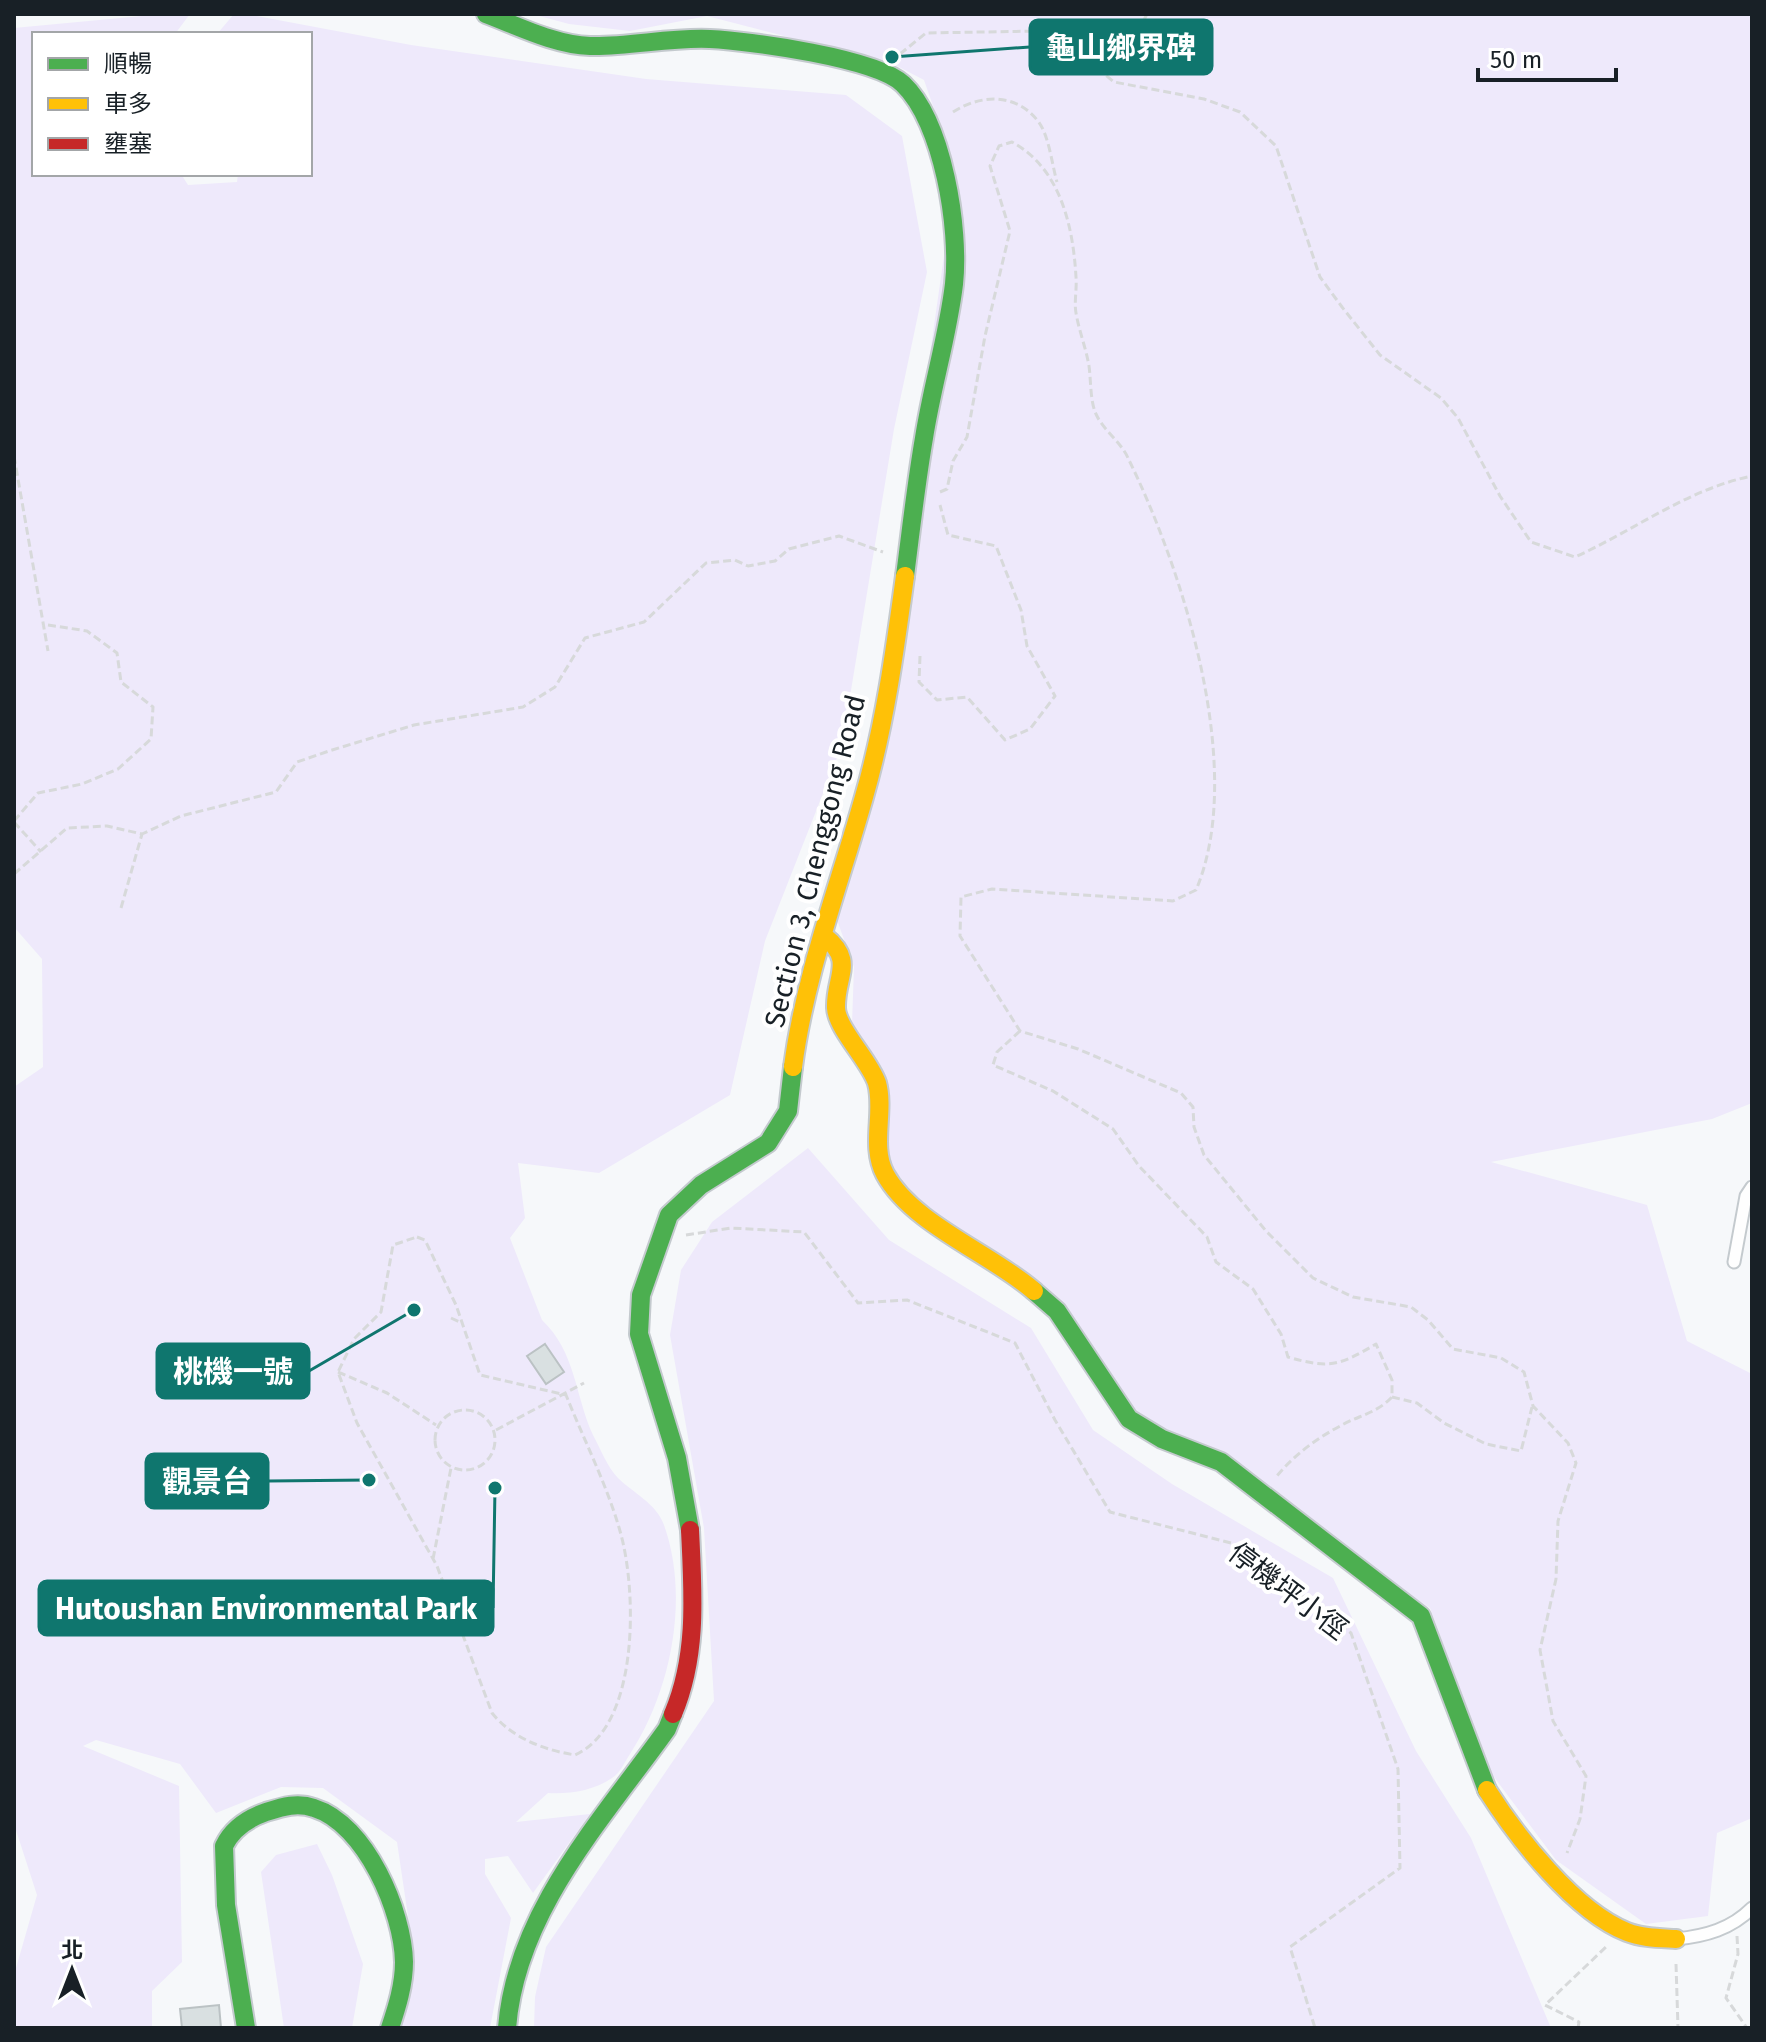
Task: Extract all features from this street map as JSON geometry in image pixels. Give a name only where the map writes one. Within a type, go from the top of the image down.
[{"type":"street","name":"Section 3, Chenggong Road","points":[[486,14],[543,36],[587,46],[710,39],[857,61],[884,71],[903,84],[932,124],[942,162],[954,243],[954,283],[924,437],[894,653],[865,794],[814,963],[797,1037],[788,1111],[768,1143],[701,1185],[669,1215],[641,1295],[639,1334],[677,1458],[690,1523],[694,1622],[685,1686],[667,1729],[564,1873],[527,1939],[510,1990],[507,2028]]},
{"type":"street","points":[[824,936],[838,947],[843,968],[836,1010],[877,1084],[878,1148],[885,1174],[922,1213],[1021,1279],[1057,1311],[1129,1419],[1162,1439],[1221,1462],[1265,1499],[1421,1616],[1435,1644],[1442,1679],[1483,1785],[1550,1870],[1584,1904],[1624,1931],[1649,1938],[1676,1939]]},
{"type":"street","points":[[246,2028],[223,1874],[224,1846],[241,1825],[274,1806],[315,1808],[348,1828],[367,1850],[398,1919],[403,1953],[401,1996],[390,2028]]},
{"type":"lane","points":[[1734,1262],[1746,1196],[1752,1187]]},
{"type":"lane","points":[[1676,1939],[1697,1937],[1736,1924],[1752,1908]]},
{"type":"path","points":[[1097,68],[1124,22],[1144,20],[1147,14]]},
{"type":"path","points":[[884,71],[911,42],[926,33],[1040,31],[1069,45],[1114,82],[1204,99],[1240,112],[1276,146],[1320,277],[1380,355],[1441,398],[1458,418],[1500,496],[1531,542],[1575,557],[1616,538],[1638,522],[1752,476]]},
{"type":"path","points":[[932,124],[965,104],[990,97],[1016,101],[1040,123],[1074,263],[1075,312],[1087,349],[1096,414],[1126,453],[1171,557],[1209,714],[1216,789],[1207,865],[1196,890],[1173,901],[992,889],[961,897],[960,936],[1020,1031],[1078,1049],[1181,1093],[1193,1107],[1194,1127],[1204,1155],[1266,1231],[1313,1278],[1353,1297],[1411,1307],[1428,1320],[1453,1349],[1501,1358],[1524,1372],[1533,1406],[1568,1443],[1576,1463],[1558,1521],[1556,1579],[1540,1650],[1553,1721],[1586,1776],[1580,1819],[1571,1843],[1566,1855],[1550,1870]]},
{"type":"path","points":[[894,653],[918,652],[921,659],[919,682],[937,700],[967,697],[1005,740],[1030,729],[1055,696],[1027,646],[1021,610],[996,546],[948,535],[937,494],[947,489],[953,461],[967,437],[985,336],[1010,231],[990,166],[999,146],[1012,142],[1031,152],[1057,185]]},
{"type":"path","points":[[14,456],[48,651]]},
{"type":"path","points":[[14,874],[42,853],[67,828],[107,826],[142,834],[181,816],[276,792],[297,762],[329,751],[414,725],[523,707],[555,687],[585,638],[644,622],[706,563],[735,560],[748,566],[775,561],[789,549],[839,536],[906,559]]},
{"type":"path","points":[[42,624],[87,631],[117,653],[121,682],[153,707],[151,739],[118,769],[82,784],[38,793],[14,822],[42,853]]},
{"type":"path","points":[[121,908],[142,834]]},
{"type":"path","points":[[1020,1031],[997,1052],[993,1065],[1053,1091],[1113,1129],[1139,1166],[1207,1237],[1216,1262],[1253,1289],[1281,1334],[1288,1357],[1320,1366],[1352,1359],[1376,1344],[1392,1380],[1392,1397],[1379,1410],[1344,1423],[1306,1447],[1277,1475],[1265,1499]]},
{"type":"path","name":"停機坪小徑","points":[[676,1236],[731,1228],[804,1232],[858,1303],[907,1300],[1015,1343],[1055,1420],[1110,1512],[1231,1543],[1351,1633],[1398,1769],[1400,1868],[1290,1947],[1315,2028]]},
{"type":"path","points":[[417,1237],[425,1240],[463,1324],[480,1375],[566,1395],[621,1532],[630,1597],[629,1650],[621,1697],[606,1730],[583,1752],[575,1755],[535,1744],[504,1728],[492,1713],[467,1639],[433,1559],[357,1423],[338,1372],[354,1339],[381,1312],[393,1245],[417,1237]]},
{"type":"path","points":[[451,1318],[463,1324]]},
{"type":"path","points":[[338,1372],[387,1393],[437,1425]]},
{"type":"path","points":[[496,1430],[584,1383]]},
{"type":"path","points":[[1392,1397],[1417,1403],[1444,1423],[1486,1444],[1521,1451],[1533,1406]]},
{"type":"path","points":[[455,1409],[480,1412],[496,1430],[494,1455],[475,1470],[451,1468],[435,1450],[437,1425],[455,1409]]},
{"type":"path","points":[[433,1559],[451,1468]]},
{"type":"path","points":[[1736,1924],[1738,1954],[1726,1998],[1747,2028]]},
{"type":"path","points":[[1578,2028],[1579,2022],[1545,2005],[1624,1931]]},
{"type":"path","points":[[1676,1939],[1678,2028]]},
{"type":"shaded area","points":[[190,14],[176,32],[32,32],[32,176],[182,176],[188,185],[237,182],[238,176],[312,176],[312,32],[219,32],[234,14],[411,45],[646,79],[846,95],[902,136],[927,272],[894,429],[842,745],[765,941],[730,1095],[599,1173],[518,1163],[525,1218],[510,1238],[542,1320],[562,1346],[568,1360],[587,1420],[604,1458],[618,1478],[650,1504],[664,1525],[672,1553],[675,1613],[666,1673],[656,1702],[620,1770],[615,1776],[589,1789],[548,1793],[516,1822],[590,1814],[533,1893],[508,1856],[485,1859],[485,1874],[511,1918],[490,2028],[398,2028],[413,1950],[397,1842],[323,1788],[281,1787],[216,1813],[180,1764],[96,1740],[83,1746],[179,1786],[182,1962],[152,1991],[152,2028],[14,2028],[14,1975],[37,1895],[14,1824],[14,1087],[43,1067],[42,959],[14,927],[14,28]]},
{"type":"shaded area","points":[[532,14],[1752,14],[1752,1103],[1712,1119],[1491,1162],[1647,1205],[1687,1341],[1752,1374],[1752,1818],[1717,1833],[1708,1916],[1646,1924],[1556,1860],[1491,1773],[1430,1608],[1143,1420],[1062,1310],[911,1196],[885,1153],[852,1024],[854,967],[837,920],[865,808],[956,172],[924,80],[895,65],[707,16],[630,31],[569,24]]},
{"type":"shaded area","points":[[808,1148],[889,1240],[1031,1328],[1093,1430],[1172,1484],[1333,1578],[1416,1751],[1471,1838],[1551,2028],[534,2028],[535,1997],[546,1947],[714,1701],[704,1528],[670,1335],[681,1270],[712,1222]]},
{"type":"shaded area","points":[[317,1844],[332,1875],[363,1964],[352,2028],[284,2028],[261,1872],[276,1855]]},
{"type":"building","points":[[545,1344],[564,1372],[546,1384],[527,1356]]},
{"type":"building","points":[[219,2005],[221,2028],[182,2028],[180,2009]]},
{"type":"traffic: fast","points":[[486,14],[537,34],[577,45],[710,39],[811,52],[867,66],[889,75],[903,84],[917,101],[929,124],[946,178],[955,261],[951,303],[921,455],[905,576]]},
{"type":"traffic: fast","points":[[690,1530],[677,1458],[639,1334],[641,1295],[669,1215],[701,1185],[768,1143],[788,1111],[793,1067]]},
{"type":"traffic: fast","points":[[1034,1291],[1057,1311],[1129,1419],[1162,1439],[1221,1462],[1421,1616],[1487,1790]]},
{"type":"traffic: fast","points":[[507,2028],[514,1986],[544,1906],[590,1833],[667,1729],[673,1714]]},
{"type":"traffic: fast","points":[[246,2028],[226,1905],[224,1846],[236,1829],[253,1817],[296,1805],[308,1806],[333,1817],[350,1832],[378,1872],[389,1896],[397,1919],[404,1962],[398,2004],[390,2028]]},
{"type":"traffic: slow","points":[[793,1067],[814,964],[878,742],[905,576]]},
{"type":"traffic: slow","points":[[824,936],[834,945],[842,961],[836,1008],[838,1016],[877,1083],[880,1106],[878,1141],[885,1174],[897,1192],[933,1223],[1034,1291]]},
{"type":"traffic: slow","points":[[1487,1790],[1548,1871],[1587,1908],[1627,1932],[1645,1937],[1676,1939]]},
{"type":"traffic: jam","points":[[673,1714],[687,1669],[690,1646],[693,1600],[690,1530]]},
{"type":"place","name":"龜山鄉界碑","points":[[892,57]]},
{"type":"place","name":"桃機一號","points":[[414,1310]]},
{"type":"place","name":"觀景台","points":[[369,1480]]},
{"type":"place","name":"Hutoushan Environmental Park","points":[[495,1488]]}]
